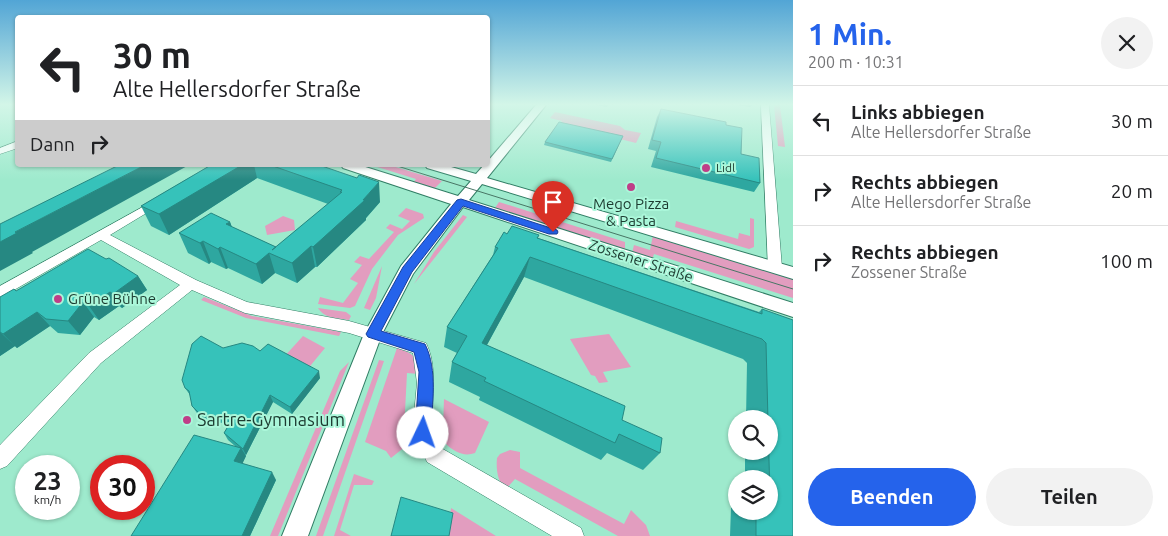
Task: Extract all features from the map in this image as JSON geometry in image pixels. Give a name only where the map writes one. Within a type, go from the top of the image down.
[{"type":"street","points":[[490,166],[520,130]]},
{"type":"street","points":[[767,130],[775,268]]},
{"type":"street","points":[[0,151],[15,145]]},
{"type":"street","name":"Zossener Straße","points":[[353,167],[793,310]]},
{"type":"street","name":"Zossener Straße","points":[[438,167],[793,273]]},
{"type":"street","points":[[295,536],[373,334],[407,270],[489,167]]},
{"type":"street","points":[[0,294],[168,195]]},
{"type":"street","points":[[101,234],[191,284],[244,307],[349,327],[420,348],[426,372],[423,433],[434,455],[573,536]]},
{"type":"street","points":[[0,459],[95,358],[191,284]]},
{"type":"shaded area","points":[[584,130],[625,130],[641,133],[636,143]]},
{"type":"shaded area","points":[[776,130],[783,130],[785,147],[778,146]]},
{"type":"shaded area","points":[[377,167],[396,167],[442,181],[434,189],[413,183],[416,179]]},
{"type":"shaded area","points":[[499,202],[625,242],[625,251],[495,208]]},
{"type":"shaded area","points":[[406,208],[423,214],[424,218],[398,235],[372,269],[355,306],[350,308],[318,304],[320,297],[343,303],[358,283],[350,279],[362,265],[354,262],[360,256],[369,259],[394,232],[386,228],[390,224],[402,229],[410,221],[398,216]]},
{"type":"shaded area","points":[[463,215],[467,217],[414,284],[434,252]]},
{"type":"shaded area","points":[[283,216],[294,220],[295,230],[267,235],[265,226]]},
{"type":"shaded area","points":[[750,218],[754,219],[754,247],[749,249],[675,227],[676,221],[738,239],[739,233],[750,236]]},
{"type":"shaded area","points":[[653,235],[793,278],[793,298],[654,254],[652,260],[632,253],[634,245],[650,250]]},
{"type":"shaded area","points":[[382,266],[376,298],[370,310],[364,308]]},
{"type":"shaded area","points":[[204,297],[252,316],[341,332],[339,336],[246,318],[201,300]]},
{"type":"shaded area","points":[[318,308],[346,312],[351,316],[349,320],[332,317],[324,314]]},
{"type":"shaded area","points":[[609,334],[631,367],[603,372],[608,382],[599,383],[595,376],[591,375],[570,339]]},
{"type":"shaded area","points":[[303,336],[325,348],[306,371],[283,358]]},
{"type":"shaded area","points":[[397,348],[414,356],[417,363],[419,374],[407,373],[404,431],[417,432],[416,438],[391,458],[386,451],[365,442]]},
{"type":"shaded area","points":[[379,360],[384,361],[323,536],[316,536]]},
{"type":"shaded area","points":[[349,362],[278,536],[270,536],[340,371]]},
{"type":"shaded area","points":[[444,399],[489,422],[475,453],[459,453],[445,443],[443,427]]},
{"type":"shaded area","points":[[510,450],[520,452],[520,468],[624,524],[631,510],[646,525],[650,536],[618,536],[515,479],[506,489],[499,479],[497,458],[500,454]]},
{"type":"shaded area","points":[[354,474],[374,481],[372,485],[354,485],[340,530],[351,536],[334,536]]},
{"type":"shaded area","points":[[451,508],[496,536],[448,536]]},
{"type":"building","points":[[553,130],[596,130],[623,136],[612,159],[545,142]]},
{"type":"building","points":[[655,130],[742,130],[741,154],[759,158],[760,183],[656,158],[661,142],[652,140]]},
{"type":"building","points":[[115,167],[141,167],[15,232],[17,233],[0,242],[0,224]]},
{"type":"building","points":[[208,167],[239,167],[159,214],[141,206]]},
{"type":"building","points":[[276,167],[325,167],[357,178],[359,175],[379,182],[363,200],[365,200],[313,247],[311,246],[292,263],[269,253],[256,264],[220,247],[218,249],[203,241],[200,243],[179,233],[211,213],[230,222],[226,224],[276,247],[342,192],[340,192],[342,190]]},
{"type":"building","points":[[512,226],[539,235],[537,238],[762,314],[762,309],[793,320],[793,536],[756,536],[756,520],[778,520],[778,470],[769,470],[769,460],[778,460],[778,410],[768,410],[766,343],[762,339],[530,257],[482,343],[625,406],[622,420],[662,438],[660,453],[619,434],[615,443],[484,381],[486,378],[452,362],[467,336],[447,327],[498,248],[495,247],[504,232],[507,234]]},
{"type":"building","points":[[88,249],[106,259],[109,258],[138,276],[113,294],[110,292],[89,306],[83,302],[68,321],[46,319],[37,312],[3,334],[0,332],[0,297],[14,289],[16,291]]},
{"type":"building","points":[[201,336],[223,348],[242,343],[253,346],[260,351],[268,344],[319,371],[290,407],[270,395],[243,449],[224,433],[235,415],[203,417],[192,406],[189,391],[185,388],[182,380],[192,344]]},
{"type":"building","points":[[194,435],[241,448],[234,461],[272,472],[242,536],[131,536],[141,520],[155,520],[155,498]]},
{"type":"building","points":[[401,497],[453,513],[449,536],[391,536]]},
{"type":"tram line","points":[[400,167],[793,289]]},
{"type":"place","name":"Lidl","points":[[706,168]]},
{"type":"place","name":"Mego Pizza & Pasta","points":[[631,187]]},
{"type":"place","name":"Grüne Bühne","points":[[58,299]]},
{"type":"place","name":"Sartre-Gymnasium","points":[[187,420]]},
{"type":"route","points":[[423,433],[426,372],[420,348],[373,334],[407,270],[461,202],[553,232]]}]
